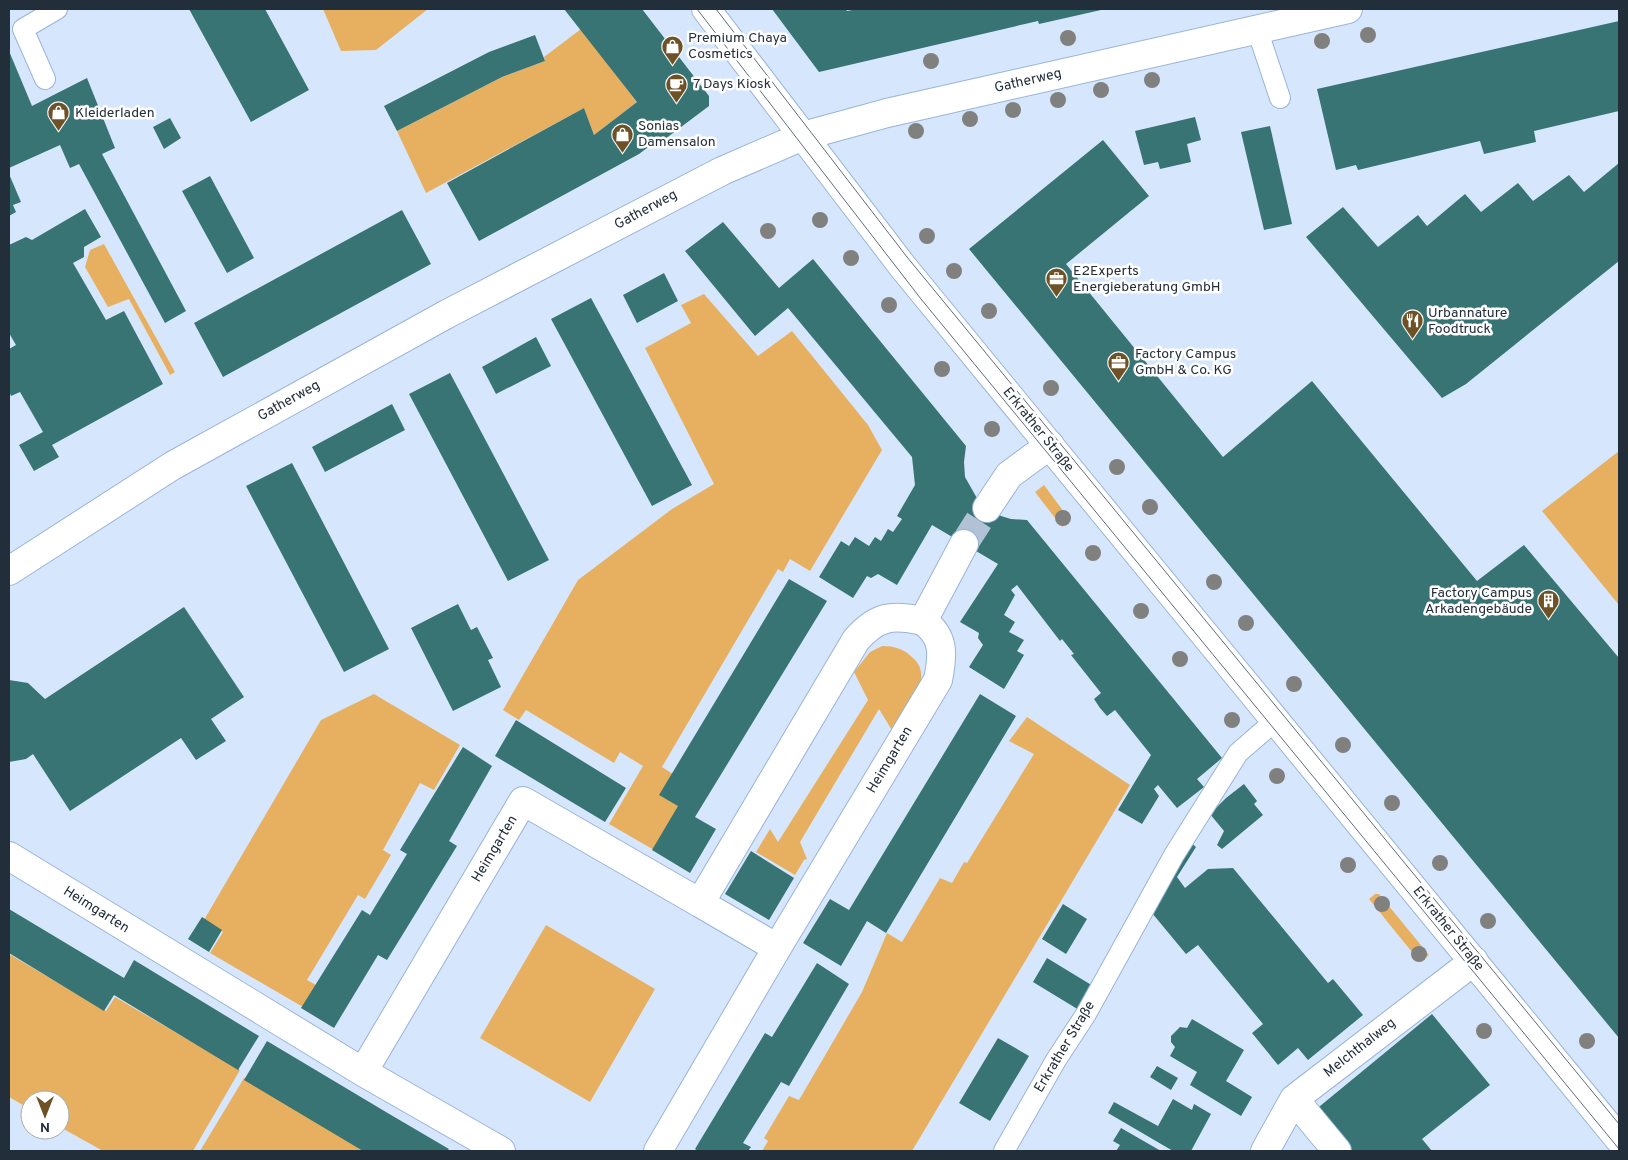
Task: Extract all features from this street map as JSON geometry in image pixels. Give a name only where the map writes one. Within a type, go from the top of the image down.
[{"type":"street","name":"Erkrather Straße","points":[[706,9],[903,267],[1619,1138]]},
{"type":"street","name":"Gatherweg","points":[[9,571],[172,466],[447,314],[722,171],[803,136],[887,113],[1348,9]]},
{"type":"street","points":[[987,508],[1009,475],[1050,445]]},
{"type":"street","points":[[700,903],[856,640],[871,623],[906,617],[922,621],[964,544]]},
{"type":"street","name":"Heimgarten","points":[[658,1151],[938,680],[942,660],[941,646],[933,629],[922,621]]},
{"type":"street","name":"Heimgarten","points":[[363,1072],[523,801],[777,948]]},
{"type":"street","name":"Heimgarten","points":[[9,856],[363,1072],[501,1151]]},
{"type":"street","name":"Melchthalweg","points":[[1265,1151],[1294,1099],[1474,961]]},
{"type":"street","points":[[1294,1099],[1337,1151]]},
{"type":"lane","points":[[45,79],[23,30],[57,9]]},
{"type":"lane","points":[[1257,30],[1280,98]]},
{"type":"lane","name":"Erkrather Straße","points":[[1004,1151],[1056,1060],[1086,1014],[1174,855],[1218,784],[1238,753],[1276,720]]},
{"type":"shaded area","points":[[323,9],[428,9],[376,50],[341,51]]},
{"type":"shaded area","points":[[581,29],[637,102],[594,135],[584,108],[426,193],[397,131],[502,77],[545,61],[544,57]]},
{"type":"shaded area","points":[[104,244],[175,372],[170,375],[129,299],[108,307],[85,267],[90,250]]},
{"type":"shaded area","points":[[704,294],[758,356],[792,331],[868,425],[882,450],[810,571],[790,559],[783,572],[778,569],[662,767],[676,776],[680,805],[654,850],[609,824],[643,766],[620,752],[614,763],[526,710],[519,720],[503,710],[578,580],[672,509],[714,484],[645,348],[691,323],[681,305]]},
{"type":"shaded area","points":[[1619,451],[1619,605],[1542,511]]},
{"type":"shaded area","points":[[1044,485],[1070,520],[1062,527],[1035,492]]},
{"type":"shaded area","points":[[882,646],[903,650],[913,658],[919,666],[921,675],[920,685],[911,705],[893,732],[879,709],[800,842],[807,859],[804,860],[795,875],[756,852],[770,829],[778,842],[868,700],[854,672],[870,652]]},
{"type":"shaded area","points":[[374,694],[460,745],[434,790],[420,783],[383,850],[391,855],[365,899],[358,895],[307,980],[316,985],[303,1007],[210,953],[223,932],[204,920],[321,720]]},
{"type":"shaded area","points":[[1027,717],[1130,785],[912,1151],[762,1151],[768,1141],[764,1138],[789,1096],[799,1100],[862,992],[887,933],[902,942],[940,878],[952,883],[964,862],[967,863],[1034,754],[1009,741]]},
{"type":"shaded area","points":[[1375,894],[1379,894],[1429,955],[1420,962],[1369,899]]},
{"type":"shaded area","points":[[546,925],[655,989],[590,1102],[480,1038]]},
{"type":"shaded area","points":[[9,954],[106,1011],[115,997],[240,1070],[193,1151],[103,1151],[70,1133],[70,1090],[20,1090],[20,1103],[9,1097]]},
{"type":"shaded area","points":[[244,1078],[365,1151],[200,1151]]},
{"type":"building","points":[[189,9],[265,9],[309,90],[251,122]]},
{"type":"building","points":[[564,9],[642,9],[709,96],[709,106],[665,139],[663,136],[639,154],[479,241],[447,183],[584,108],[594,135],[637,102]]},
{"type":"building","points":[[772,9],[846,9],[847,11],[857,9],[1101,10],[1039,24],[1038,21],[819,72]]},
{"type":"building","points":[[1619,21],[1619,111],[1534,131],[1536,142],[1484,154],[1480,141],[1358,170],[1356,165],[1336,170],[1317,89]]},
{"type":"building","points":[[535,35],[545,61],[502,77],[397,131],[384,106],[489,52]]},
{"type":"building","points":[[9,51],[32,106],[87,78],[115,148],[102,154],[186,311],[165,323],[79,164],[70,168],[60,145],[9,168]]},
{"type":"building","points":[[1195,117],[1201,140],[1187,144],[1191,162],[1160,169],[1158,162],[1144,165],[1135,131]]},
{"type":"building","points":[[170,118],[181,138],[164,149],[153,127]]},
{"type":"building","points":[[1270,126],[1292,224],[1264,230],[1241,132]]},
{"type":"building","points":[[1103,140],[1149,196],[1066,264],[1223,457],[1312,381],[1477,581],[1524,545],[1619,658],[1619,1038],[969,249]]},
{"type":"building","points":[[1619,163],[1619,261],[1466,384],[1442,398],[1306,237],[1343,207],[1378,247],[1418,215],[1427,226],[1465,194],[1481,212],[1518,183],[1533,201],[1569,175],[1584,192]]},
{"type":"building","points":[[9,174],[21,202],[13,205],[16,212],[9,216]]},
{"type":"building","points":[[210,176],[254,258],[227,273],[182,191]]},
{"type":"building","points":[[85,209],[101,237],[84,247],[84,257],[73,263],[106,320],[124,311],[163,384],[52,445],[59,457],[34,471],[19,445],[43,432],[20,392],[11,396],[9,391],[9,349],[16,345],[9,333],[9,245],[26,237],[32,240]]},
{"type":"building","points":[[402,210],[431,264],[223,377],[194,323]]},
{"type":"building","points":[[723,222],[779,288],[813,259],[966,446],[965,477],[978,500],[1001,516],[1027,520],[1222,758],[1197,779],[1204,787],[1177,808],[1158,785],[1154,789],[1159,796],[1142,824],[1118,810],[1151,755],[1115,710],[1107,716],[1100,708],[1094,699],[1101,693],[1071,655],[1074,654],[1062,639],[1060,641],[1017,585],[1011,590],[1015,595],[1004,615],[1015,622],[1009,632],[1024,640],[1017,651],[1024,655],[1004,689],[969,667],[983,645],[978,638],[979,633],[960,622],[998,564],[932,525],[897,585],[878,574],[871,578],[867,576],[853,598],[819,577],[841,541],[849,546],[855,537],[869,546],[875,537],[881,541],[888,529],[893,532],[902,519],[897,516],[915,485],[912,457],[788,308],[755,336],[685,251]]},
{"type":"building","points":[[664,273],[678,301],[637,323],[623,295]]},
{"type":"building","points":[[591,298],[692,485],[652,506],[551,319]]},
{"type":"building","points":[[536,337],[551,366],[496,394],[482,367]]},
{"type":"building","points":[[450,373],[549,560],[508,581],[409,394]]},
{"type":"building","points":[[392,404],[405,430],[325,472],[312,447]]},
{"type":"building","points":[[292,463],[389,649],[344,672],[246,486]]},
{"type":"building","points":[[789,579],[827,601],[695,817],[716,829],[690,873],[652,850],[678,806],[659,795]]},
{"type":"building","points":[[458,604],[471,630],[477,627],[493,658],[488,660],[501,687],[453,711],[411,628]]},
{"type":"building","points":[[184,607],[244,697],[211,719],[226,741],[196,760],[181,738],[70,811],[33,754],[26,759],[9,762],[9,680],[28,683],[45,699]]},
{"type":"building","points":[[980,694],[1016,716],[886,933],[867,921],[841,966],[803,943],[830,899],[849,910]]},
{"type":"building","points":[[516,720],[626,788],[605,822],[495,756]]},
{"type":"building","points":[[463,747],[492,766],[449,841],[457,846],[387,960],[378,955],[334,1028],[301,1008],[362,910],[370,915],[407,854],[400,850]]},
{"type":"building","points":[[1244,784],[1257,801],[1254,804],[1263,815],[1222,849],[1217,845],[1224,831],[1210,814]]},
{"type":"building","points":[[1190,842],[1196,847],[1177,877],[1185,888],[1208,869],[1233,868],[1328,983],[1333,979],[1363,1015],[1308,1060],[1298,1048],[1278,1065],[1252,1033],[1263,1024],[1198,945],[1186,954],[1147,907]]},
{"type":"building","points":[[751,851],[794,878],[769,920],[725,894]]},
{"type":"building","points":[[1063,904],[1087,919],[1066,954],[1042,939]]},
{"type":"building","points":[[9,909],[124,978],[134,960],[259,1036],[238,1070],[114,995],[104,1011],[9,953]]},
{"type":"building","points":[[202,917],[222,930],[209,952],[188,939]]},
{"type":"building","points":[[1047,958],[1093,986],[1079,1010],[1033,982]]},
{"type":"building","points":[[817,963],[849,984],[789,1086],[781,1082],[743,1143],[751,1147],[748,1151],[698,1151],[695,1149],[765,1033],[772,1037]]},
{"type":"building","points":[[1432,1014],[1490,1085],[1422,1139],[1432,1151],[1348,1151],[1314,1111]]},
{"type":"building","points":[[1192,1019],[1244,1050],[1226,1081],[1252,1097],[1241,1116],[1190,1085],[1197,1072],[1170,1056],[1175,1047],[1171,1042],[1171,1036],[1180,1027],[1187,1028]]},
{"type":"building","points":[[998,1038],[1029,1056],[990,1121],[959,1103]]},
{"type":"building","points":[[267,1041],[449,1149],[447,1151],[363,1151],[244,1080]]},
{"type":"building","points":[[1157,1066],[1178,1078],[1171,1090],[1150,1077]]},
{"type":"building","points":[[1173,1099],[1192,1110],[1194,1104],[1211,1114],[1191,1151],[1173,1151],[1108,1113],[1114,1102],[1158,1126]]},
{"type":"building","points":[[1121,1128],[1161,1151],[1116,1151],[1120,1145],[1113,1141]]},
{"type":"tunnel","points":[[964,544],[987,508]]},
{"type":"tram line","points":[[697,9],[921,299],[1619,1149]]},
{"type":"tram line","points":[[716,9],[907,257],[1619,1124]]},
{"type":"place","name":"Premium Chaya Cosmetics","points":[[672,65]]},
{"type":"place","name":"7 Days Kiosk","points":[[677,103]]},
{"type":"place","name":"Kleiderladen","points":[[59,132]]},
{"type":"place","name":"Sonias Damensalon","points":[[622,153]]},
{"type":"place","name":"E2Experts Energieberatung GmbH","points":[[1057,298]]},
{"type":"place","name":"Urbannature Foodtruck","points":[[1412,340]]},
{"type":"place","name":"Factory Campus GmbH & Co. KG","points":[[1119,381]]},
{"type":"place","name":"Factory Campus Arkadengebäude","points":[[1548,620]]}]
